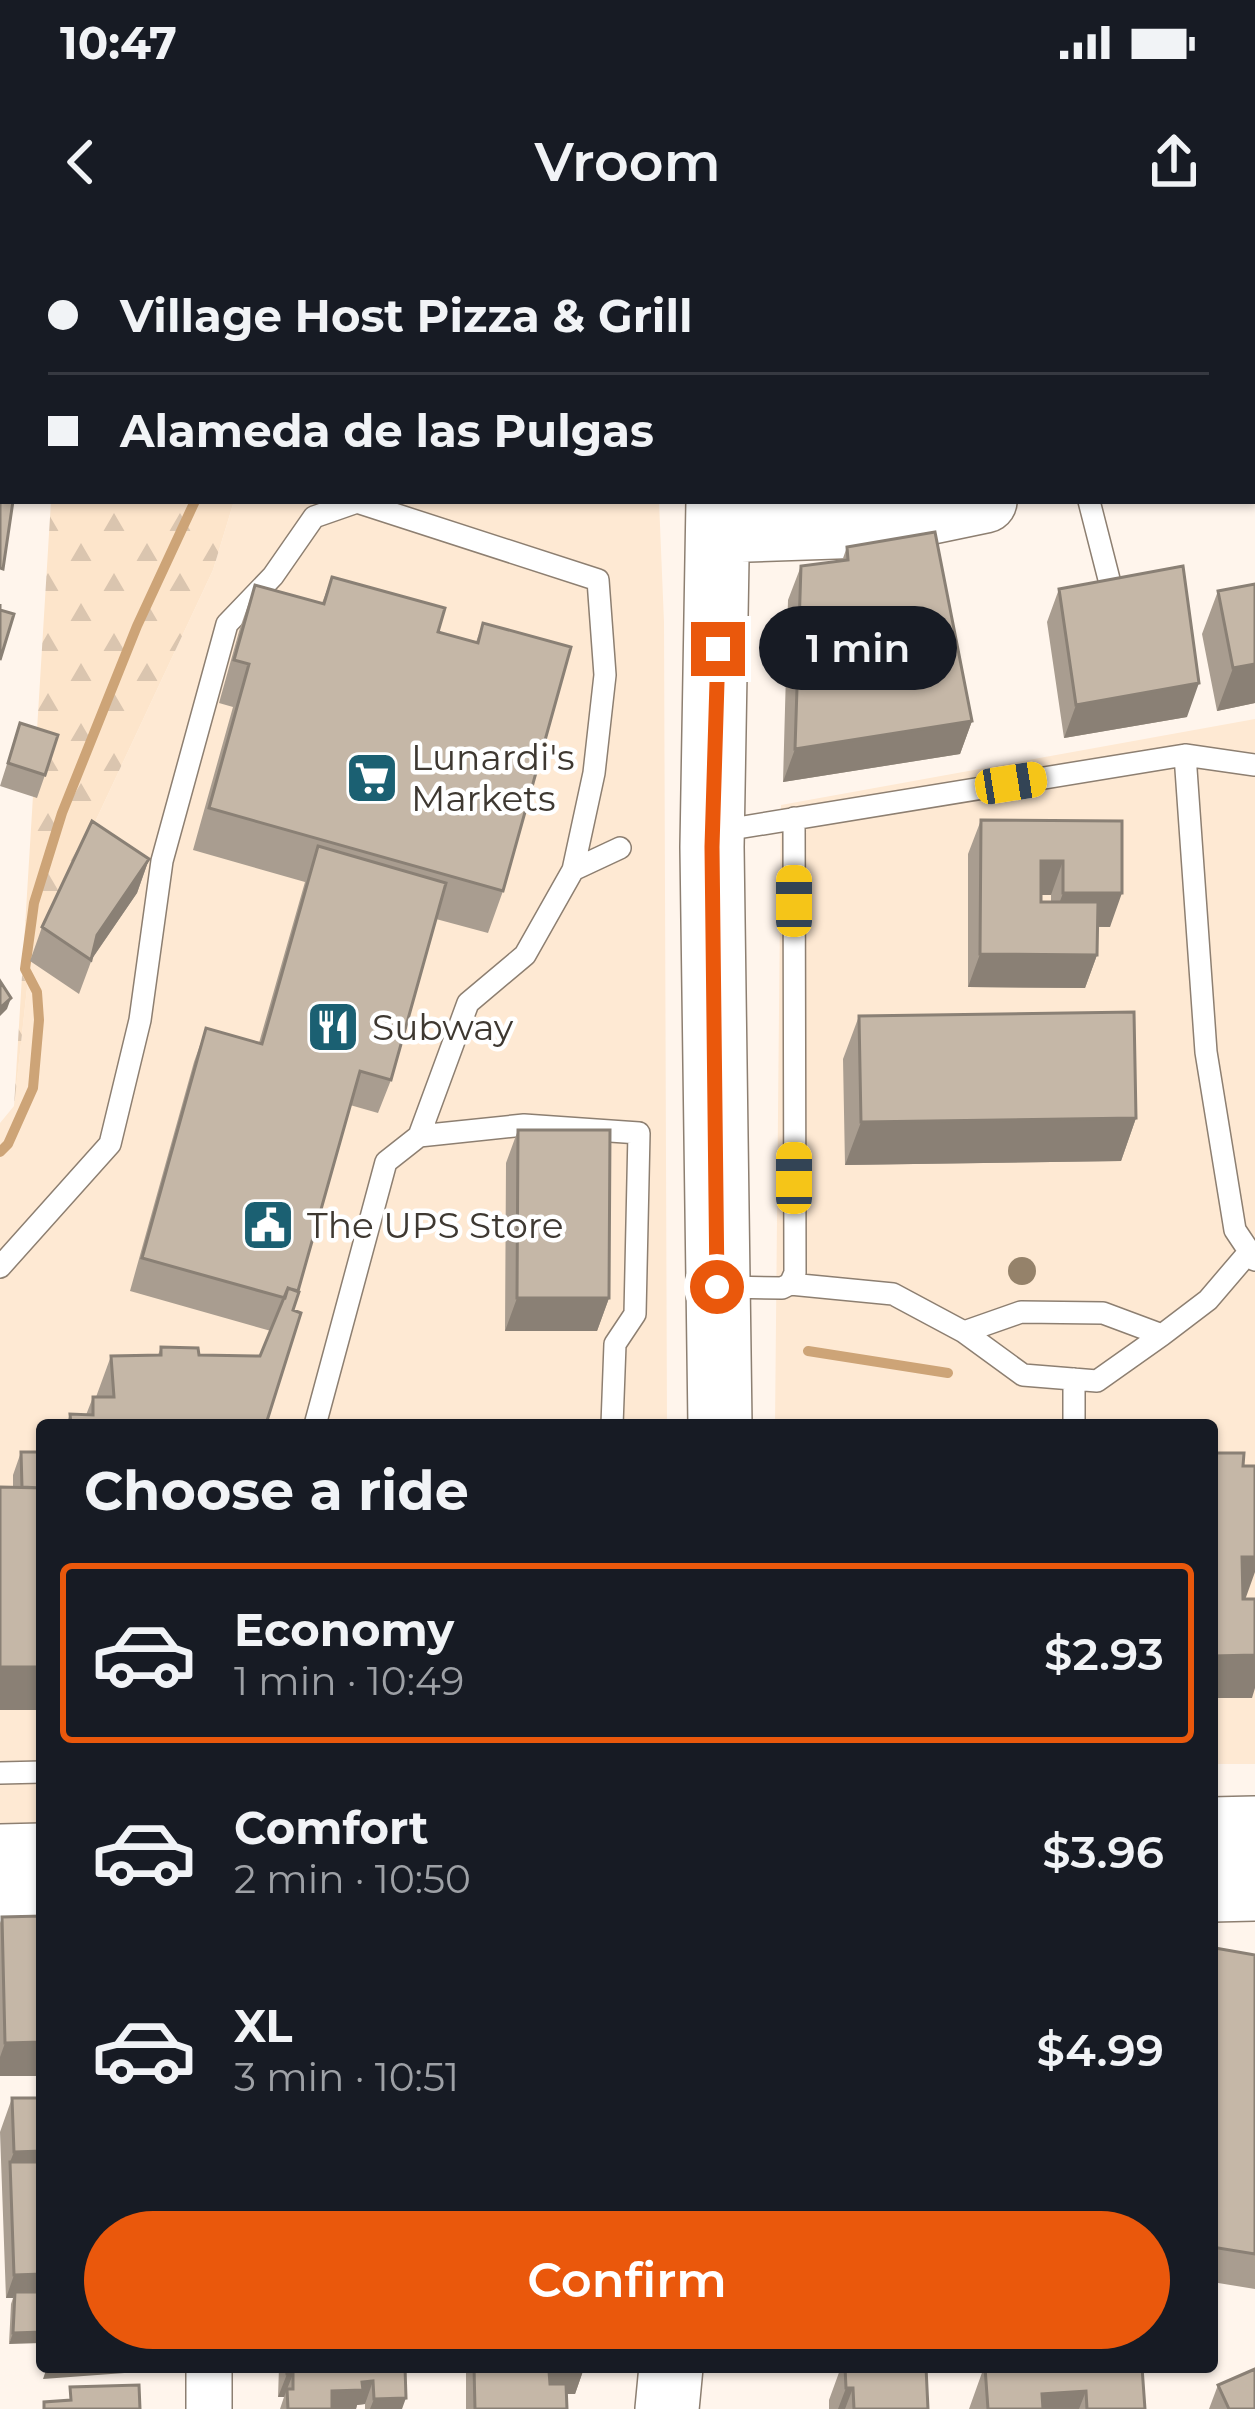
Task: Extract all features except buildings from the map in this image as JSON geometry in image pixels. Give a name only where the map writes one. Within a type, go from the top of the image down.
[{"type":"main road","points":[[720,1419],[712,832],[718,516],[865,526],[971,504]]},
{"type":"main road","points":[[1218,1829],[1255,1828]]},
{"type":"main road","points":[[0,1856],[36,1855]]},
{"type":"main road","points":[[1218,1890],[1255,1889]]},
{"type":"main road","points":[[0,1914],[36,1914]]},
{"type":"main road","points":[[668,2409],[671,2373]]},
{"type":"street","points":[[209,2373],[209,2409]]},
{"type":"lane","points":[[0,1267],[110,1144],[140,1020],[162,861],[226,624],[273,576],[314,517],[351,504]]},
{"type":"lane","points":[[316,1419],[386,1162],[419,1136],[468,1003],[525,956],[573,870],[594,773],[605,675],[598,580],[363,504]]},
{"type":"lane","points":[[1090,504],[1112,592]]},
{"type":"lane","points":[[712,832],[1185,755],[1255,765]]},
{"type":"lane","points":[[717,1287],[782,1288],[790,1284],[892,1294],[964,1332],[1023,1375],[1097,1381],[1208,1300],[1252,1256],[1235,1230],[1206,1052],[1185,755]]},
{"type":"lane","points":[[790,1284],[795,1273],[794,818]]},
{"type":"lane","points":[[573,870],[620,848]]},
{"type":"lane","points":[[419,1136],[524,1125],[639,1132],[635,1314],[615,1344],[612,1419]]},
{"type":"lane","points":[[964,1332],[1021,1312],[1102,1313],[1162,1335]]},
{"type":"lane","points":[[1074,1379],[1074,1419]]},
{"type":"lane","points":[[0,1772],[36,1772]]},
{"type":"shaded area","points":[[233,504],[659,504],[664,622],[667,1419],[36,1419],[36,1829],[0,1830],[0,1123],[14,1106],[30,961],[213,570]]},
{"type":"shaded area","points":[[1255,719],[1255,1764],[1218,1764],[1218,1419],[775,1419],[781,805]]},
{"type":"green space","points":[[51,504],[233,504],[213,570],[30,961],[14,1107]]},
{"type":"waterway","points":[[0,1152],[33,1088],[39,1020],[37,992],[25,969],[34,903],[62,813],[137,626],[194,504]]},
{"type":"waterway","points":[[808,1351],[948,1373]]},
{"type":"place","name":"Lunardi's Markets","points":[[372,778]]},
{"type":"place","name":"Subway","points":[[333,1027]]},
{"type":"place","name":"The UPS Store","points":[[268,1225]]},
{"type":"route","points":[[717,1287],[712,847],[718,649]]}]
